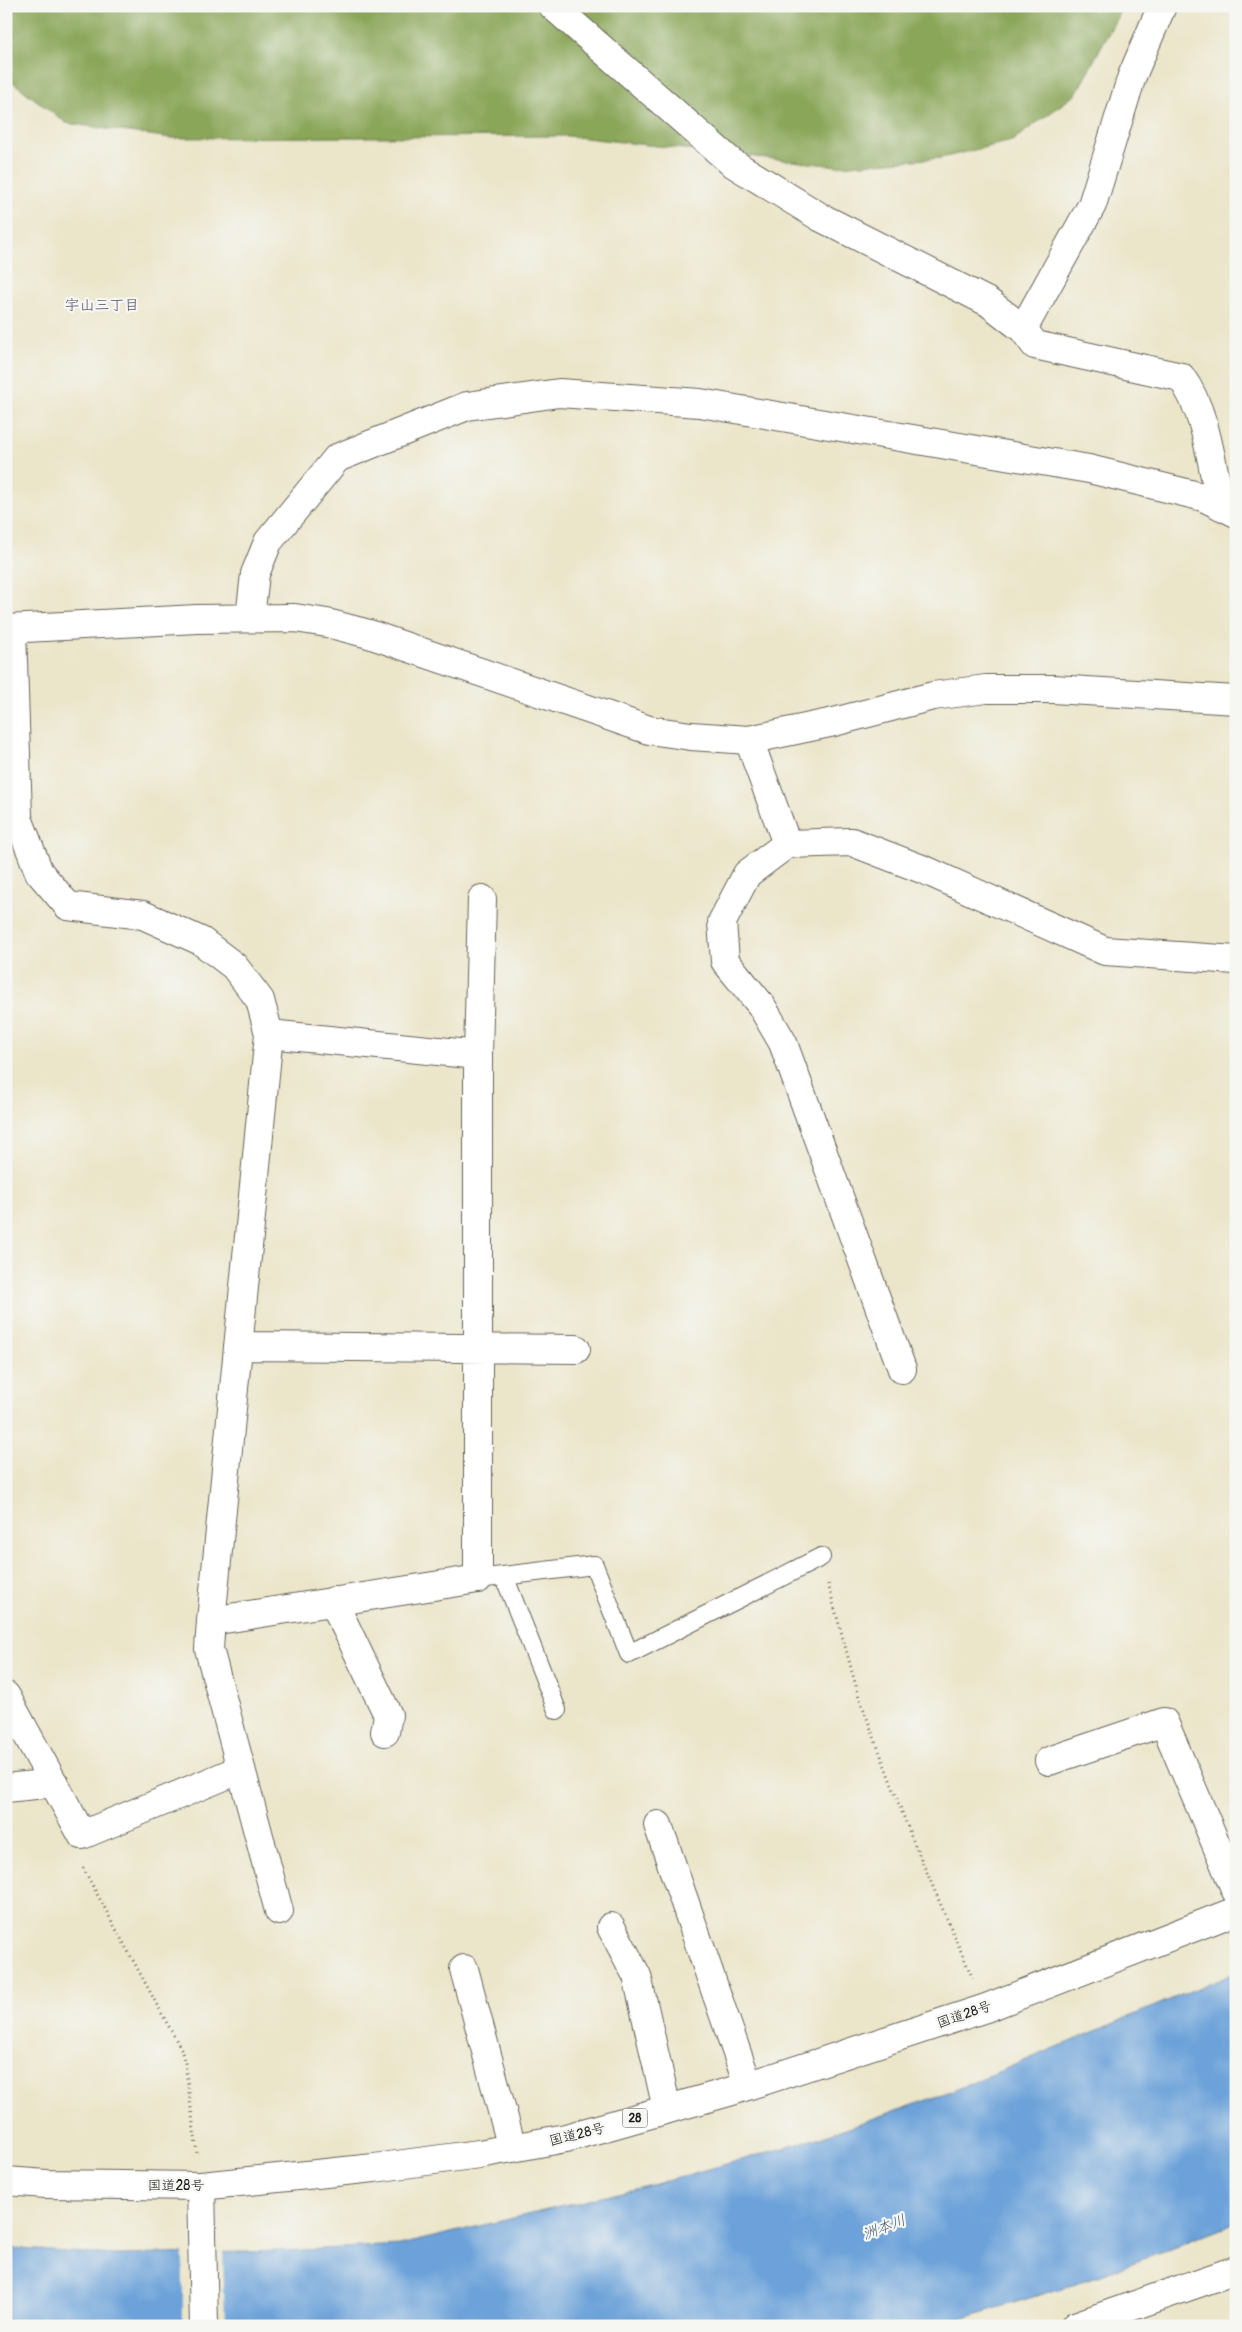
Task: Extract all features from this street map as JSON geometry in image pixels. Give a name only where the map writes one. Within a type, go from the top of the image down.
[{"type":"main road","points":[[553,6],[731,162],[820,217],[988,302],[1023,329],[1035,345],[1181,377],[1193,394],[1199,410],[1228,509]]},
{"type":"main road","points":[[1023,329],[1092,205],[1132,76],[1162,6]]},
{"type":"main road","points":[[250,618],[255,574],[268,542],[337,458],[467,406],[559,393],[700,403],[1090,469],[1203,497],[1228,509]]},
{"type":"main road","points":[[279,1911],[209,1649],[269,1034],[260,1000],[234,966],[201,940],[143,915],[68,906],[39,872],[18,818],[9,629],[250,618],[295,618],[327,623],[369,634],[649,730],[691,736],[749,740],[834,722],[933,696],[986,689],[1053,689],[1236,700]]},
{"type":"main road","points":[[749,740],[787,844]]},
{"type":"main road","points":[[902,1369],[783,1043],[761,1005],[725,961],[722,922],[747,874],[787,844],[852,842],[927,870],[1105,951],[1236,960]]},
{"type":"main road","points":[[211,1621],[491,1578],[479,1348],[478,1055],[482,899]]},
{"type":"main road","points":[[269,1034],[478,1055]]},
{"type":"main road","points":[[238,1346],[576,1349]]},
{"type":"main road","points":[[333,1602],[388,1715],[386,1732]]},
{"type":"main road","points":[[6,1696],[82,1835],[241,1769]]},
{"type":"main road","points":[[1049,1760],[1164,1722],[1236,1890]]},
{"type":"main road","points":[[6,1788],[54,1783]]},
{"type":"main road","points":[[658,1825],[748,2085]]},
{"type":"main road","name":"国道28号","points":[[6,2181],[46,2184],[201,2186],[374,2168],[512,2148],[566,2138],[748,2085],[986,2008],[1236,1911]]},
{"type":"main road","points":[[611,1927],[637,1976],[667,2109]]},
{"type":"main road","points":[[464,1969],[512,2148]]},
{"type":"main road","points":[[201,2186],[204,2326]]},
{"type":"main road","points":[[1076,2326],[1236,2270]]},
{"type":"lane","points":[[557,1710],[491,1578],[594,1565],[629,1654],[821,1557]]},
{"type":"path","points":[[821,1557],[859,1697],[911,1836],[986,2008]]},
{"type":"path","points":[[80,1862],[181,2050],[185,2063],[201,2186]]},
{"type":"green space","points":[[6,6],[1123,6],[1076,94],[1012,141],[941,158],[837,166],[567,136],[170,138],[66,123],[6,77]]},
{"type":"water","name":"洲本川","points":[[1236,1972],[1236,2222],[1089,2280],[938,2326],[6,2326],[6,2248],[115,2255],[281,2251],[400,2245],[652,2185],[811,2140],[950,2092]]},
{"type":"pier","points":[[223,2250],[225,2326],[183,2326],[183,2251]]},
{"type":"district","name":"宇山三丁目","points":[[102,305]]}]
